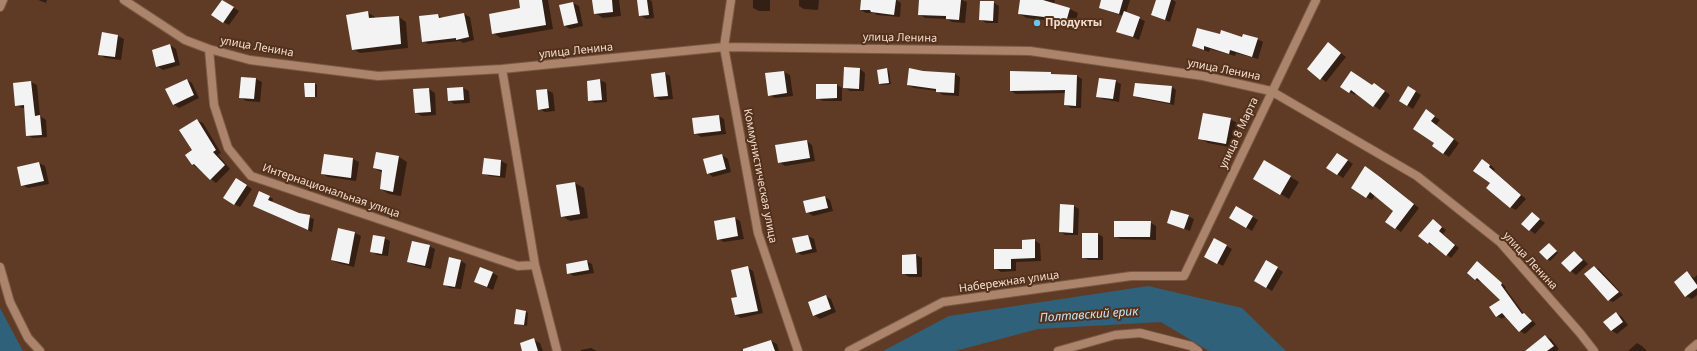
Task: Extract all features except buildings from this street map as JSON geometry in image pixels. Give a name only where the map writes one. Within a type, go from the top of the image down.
[{"type":"street","points":[[0,6],[3,0]]},
{"type":"street","name":"улица Ленина","points":[[124,0],[185,40],[209,50],[250,60],[378,76],[502,69],[724,47],[1030,51],[1203,76],[1271,91],[1417,176],[1500,242],[1594,351]]},
{"type":"street","name":"Коммунистическая улица","points":[[731,0],[724,47],[758,233],[798,351]]},
{"type":"street","name":"улица 8 Марта","points":[[1184,276],[1271,91],[1316,0]]},
{"type":"street","name":"Интернациональная улица","points":[[209,50],[214,105],[228,148],[251,176],[518,266],[535,265]]},
{"type":"street","points":[[502,69],[535,265],[557,351]]},
{"type":"street","points":[[0,267],[10,302],[28,338],[40,351]]},
{"type":"street","name":"Набережная улица","points":[[849,351],[943,302],[1131,276],[1184,276]]},
{"type":"street","points":[[1058,351],[1115,335],[1140,333],[1190,346],[1198,351]]},
{"type":"street","points":[[1689,351],[1697,344]]},
{"type":"water","name":"Полтавский ерик","points":[[1148,286],[1242,308],[1286,351],[1209,351],[1161,322],[1038,329],[955,351],[883,351],[949,316]]},
{"type":"water","points":[[0,308],[23,351],[0,351]]},
{"type":"place","name":"Продукты","points":[[1037,23]]}]
